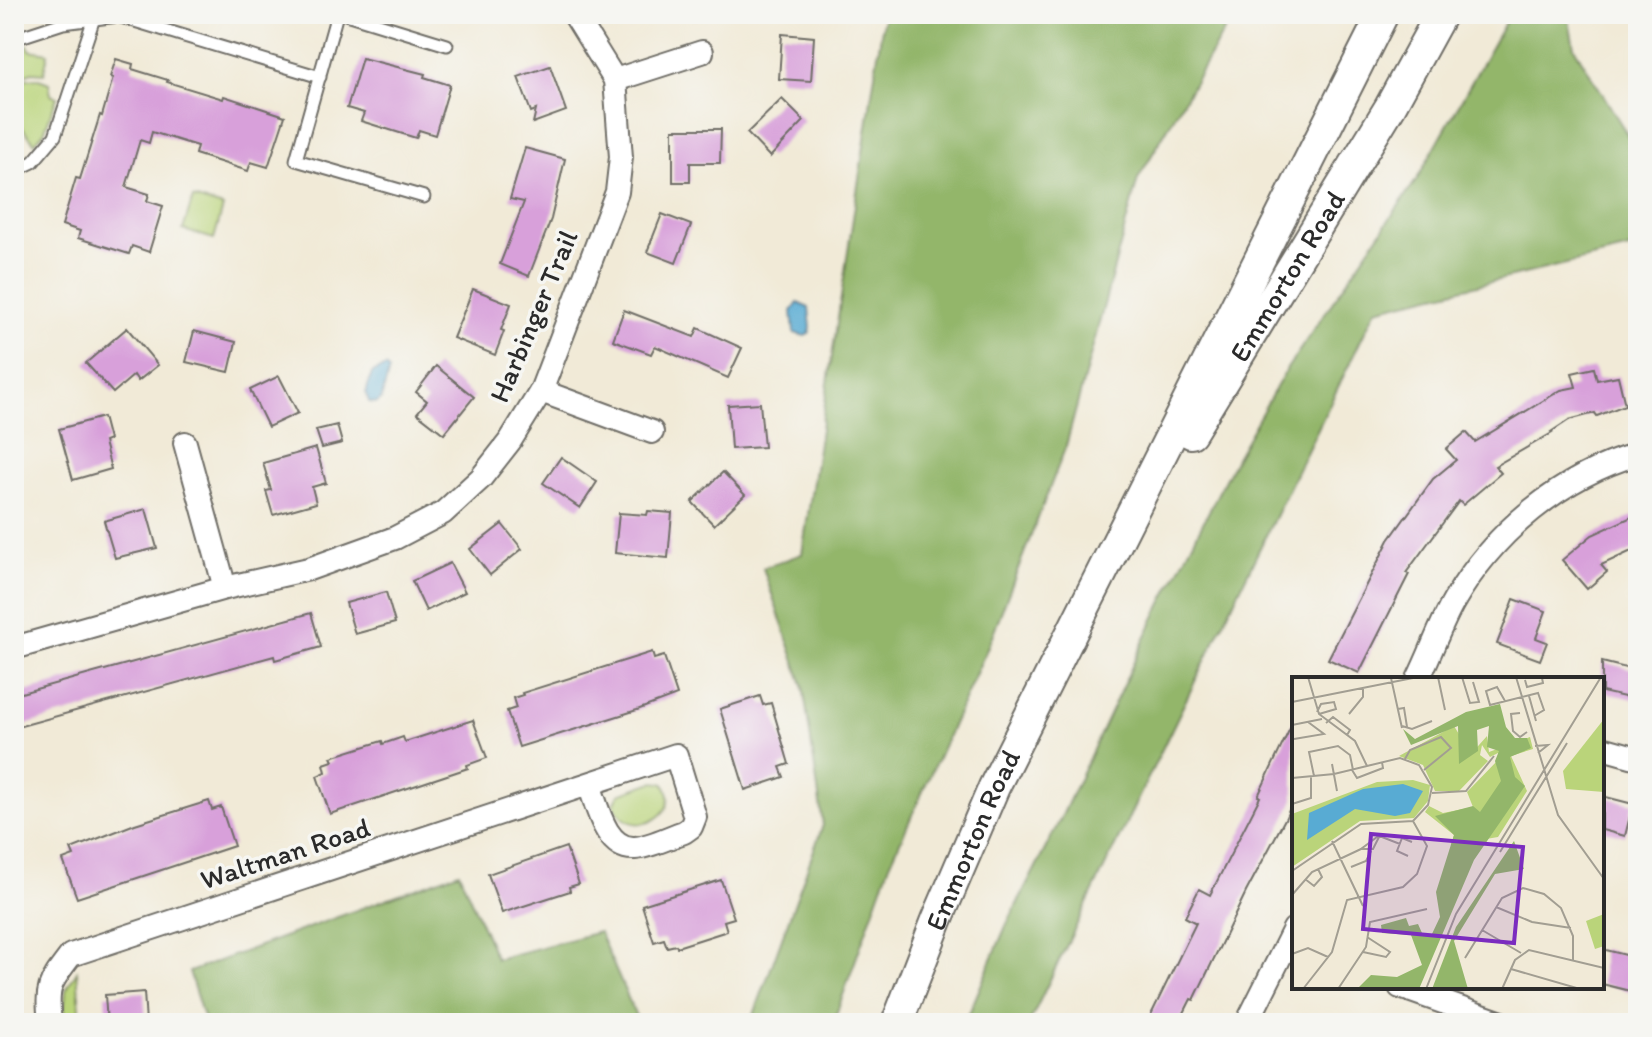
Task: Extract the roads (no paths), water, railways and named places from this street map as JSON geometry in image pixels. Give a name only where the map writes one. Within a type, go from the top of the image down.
[{"type":"main road","name":"Emmorton Road","points":[[897,1023],[994,787],[1383,14]]},
{"type":"main road","name":"Emmorton Road","points":[[1121,533],[1183,447],[1256,330],[1390,107],[1441,14]]},
{"type":"street","name":"Harbinger Trail","points":[[14,648],[225,588],[309,569],[395,538],[443,513],[481,478],[510,441],[541,391],[617,192],[621,157],[615,80],[574,14]]},
{"type":"street","points":[[615,80],[702,52]]},
{"type":"street","points":[[541,391],[652,432]]},
{"type":"street","points":[[185,443],[225,588]]},
{"type":"street","points":[[1425,676],[1453,603],[1477,566],[1499,541],[1523,517],[1558,491],[1593,472],[1638,454]]},
{"type":"street","points":[[1604,749],[1638,758]]},
{"type":"street","name":"Waltman Road","points":[[50,1023],[47,994],[52,981],[71,955],[676,755],[695,817],[691,827],[684,832],[635,848],[620,845],[608,834],[589,784]]},
{"type":"street","points":[[1247,1023],[1292,937]]},
{"type":"street","points":[[1406,989],[1502,1023]]},
{"type":"lane","points":[[337,14],[296,160],[424,197]]},
{"type":"lane","points":[[346,14],[447,45]]},
{"type":"lane","points":[[14,39],[63,23],[118,16],[320,77]]},
{"type":"lane","points":[[14,199],[15,171],[33,162],[55,136],[94,18]]},
{"type":"water","points":[[798,303],[809,308],[811,328],[805,336],[794,333],[792,311]]},
{"type":"water","points":[[386,367],[389,371],[381,400],[369,402],[366,393],[372,373]]}]
